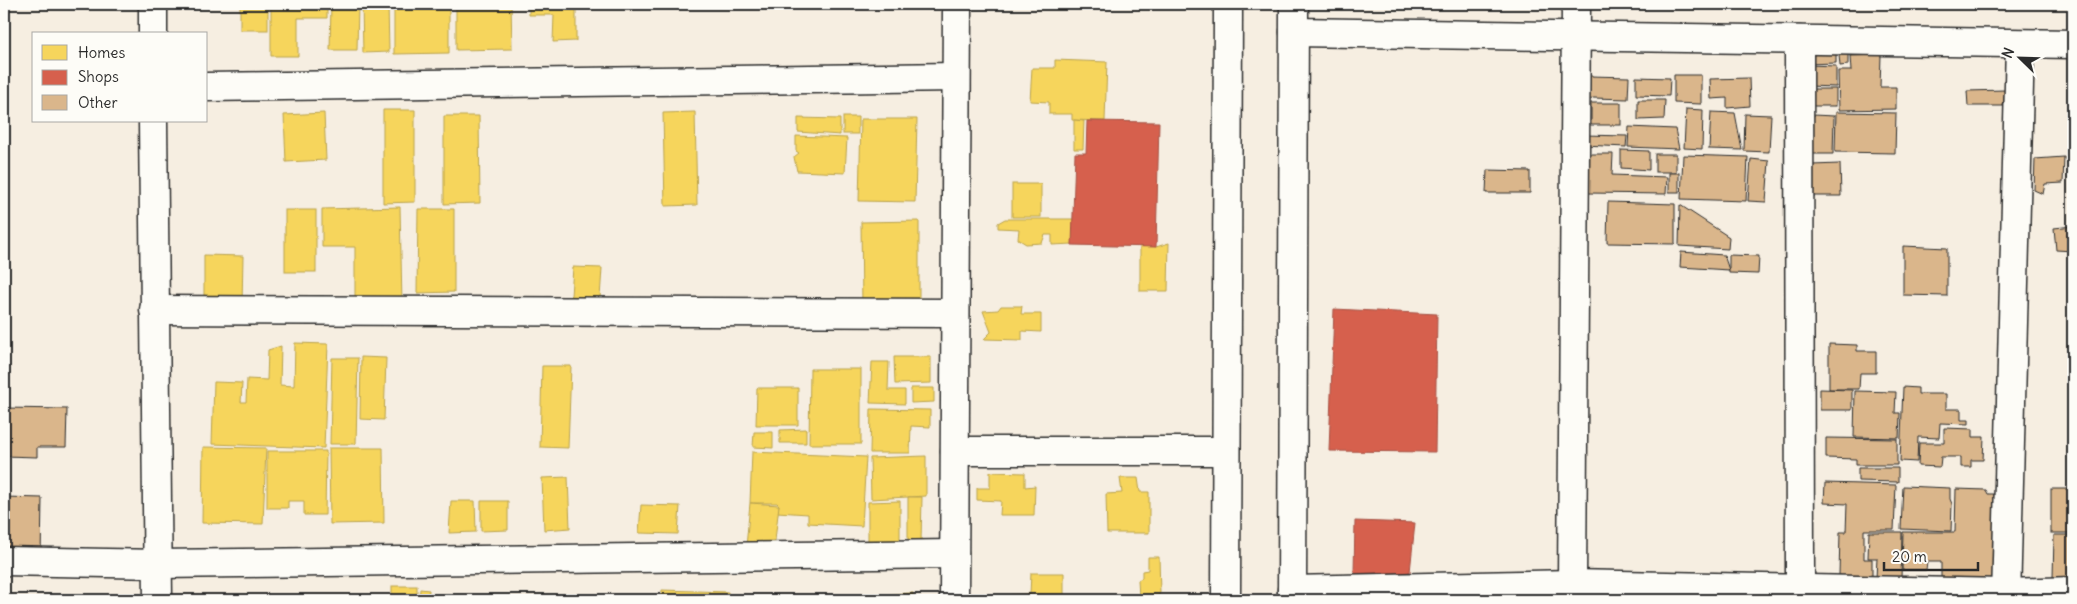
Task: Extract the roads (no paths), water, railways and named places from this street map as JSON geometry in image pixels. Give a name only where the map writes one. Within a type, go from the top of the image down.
[{"type":"street","points":[[153,4],[153,32]]},
{"type":"street","points":[[954,600],[957,4]]},
{"type":"street","points":[[1226,600],[1228,4]]},
{"type":"street","points":[[1294,4],[1292,595],[1572,584],[2006,596],[2073,591]]},
{"type":"street","points":[[1572,584],[1576,4]]},
{"type":"street","points":[[1294,32],[2073,44]]},
{"type":"street","points":[[1799,40],[1800,589]]},
{"type":"street","points":[[2006,596],[2020,44]]},
{"type":"street","points":[[208,86],[956,77]]},
{"type":"street","points":[[153,122],[158,600]]},
{"type":"street","points":[[154,310],[955,313]]},
{"type":"street","points":[[955,451],[1226,451]]},
{"type":"street","points":[[4,561],[159,564],[954,554]]}]
